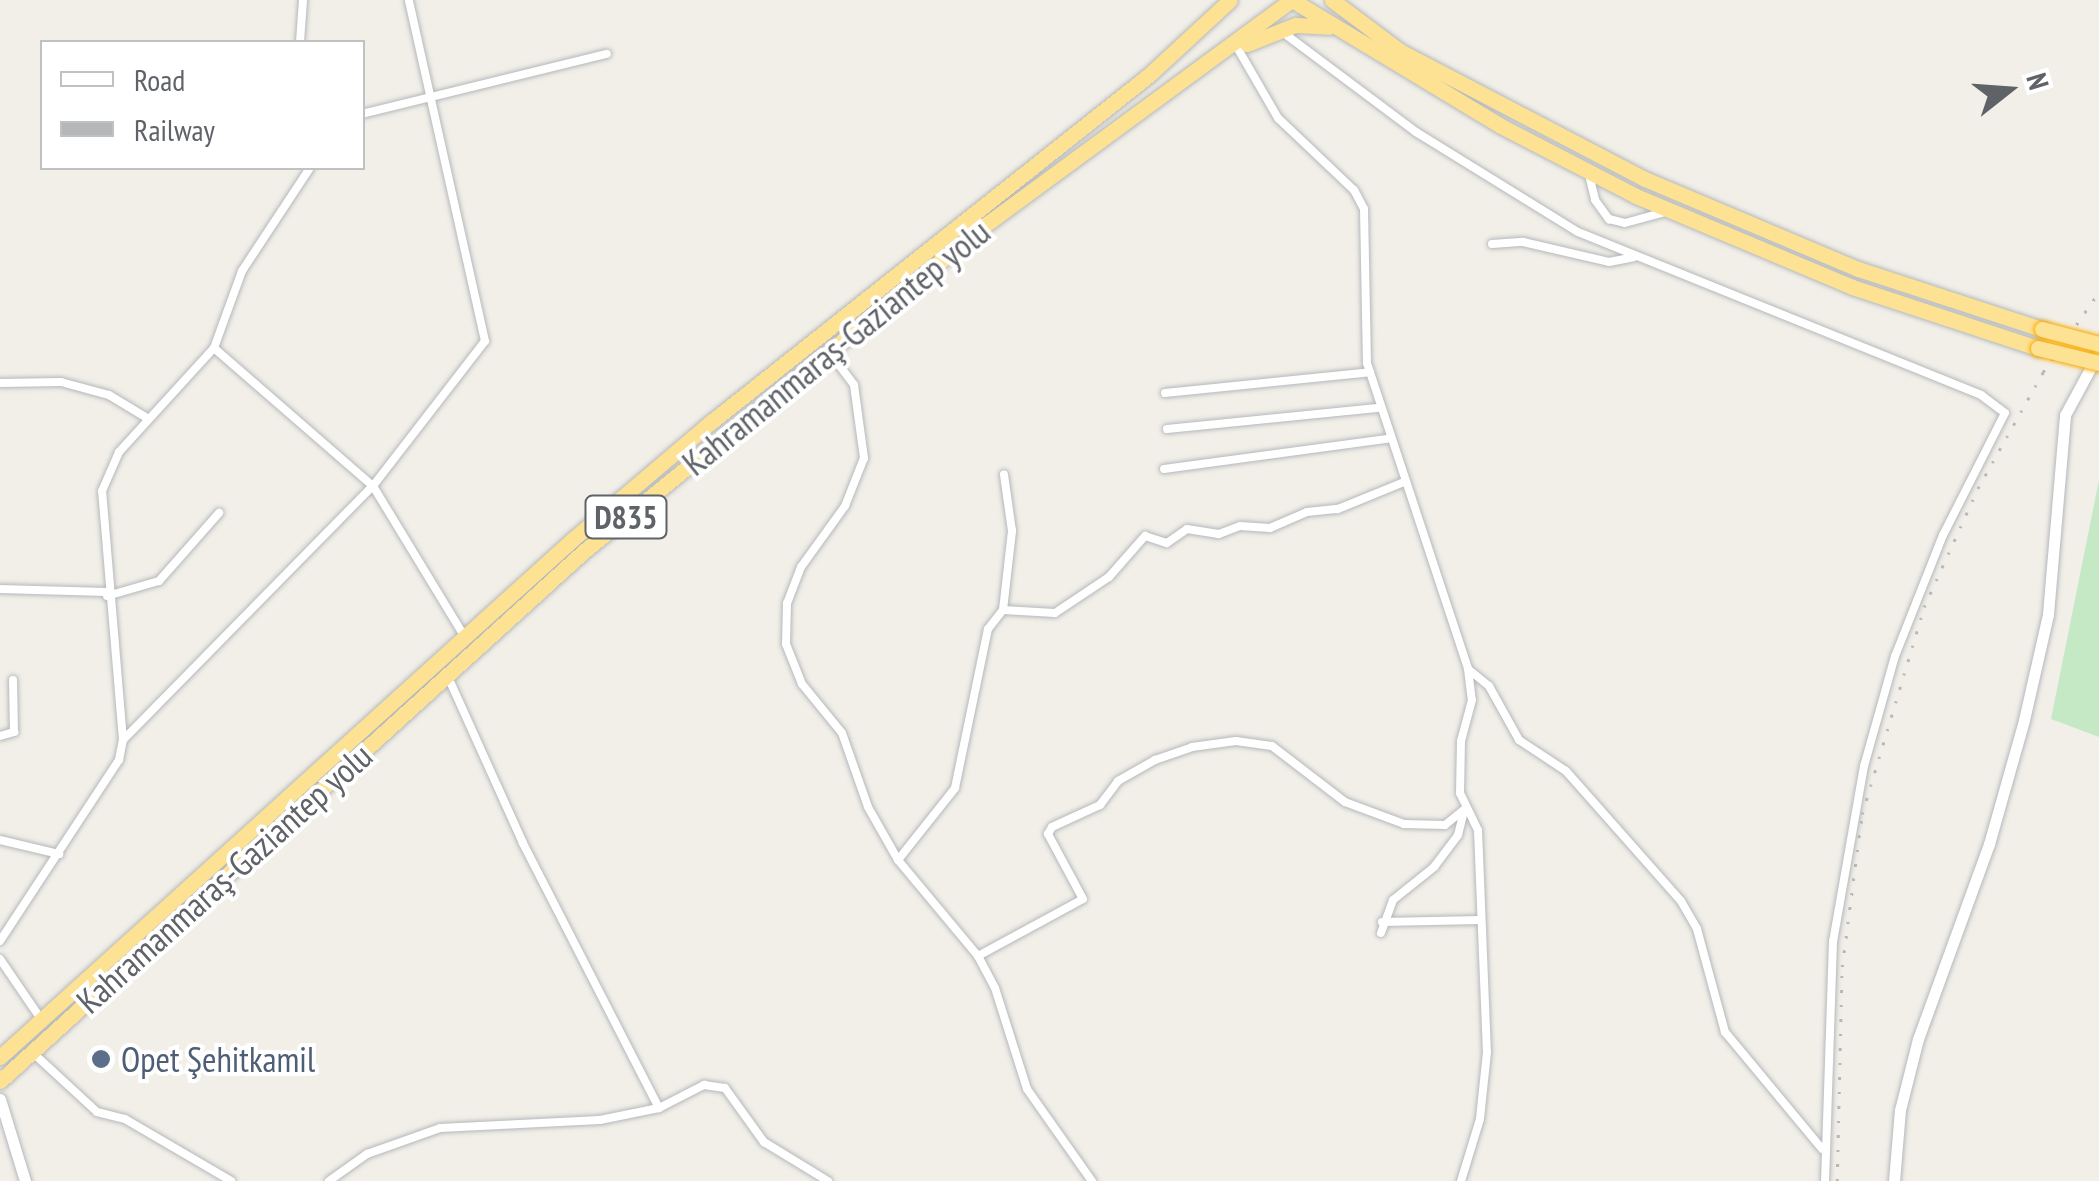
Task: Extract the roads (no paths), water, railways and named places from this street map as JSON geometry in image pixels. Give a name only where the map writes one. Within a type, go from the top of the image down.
[{"type":"highway","name":"Kahramanmaraş-Gaziantep yolu","points":[[3,1048],[41,1019],[464,634],[711,422],[1149,75],[1230,0]]},
{"type":"highway","name":"Kahramanmaraş-Gaziantep yolu","points":[[0,1081],[584,552],[980,228],[1291,0]]},
{"type":"highway","points":[[1291,0],[1588,172],[1669,210],[1852,287],[2038,348],[2099,362]]},
{"type":"highway","points":[[1332,0],[1359,22],[1525,118],[1747,225],[2042,329],[2099,344]]},
{"type":"highway","points":[[1347,0],[1359,22]]},
{"type":"highway","points":[[1200,70],[1278,28],[1338,28]]},
{"type":"street","points":[[300,40],[303,0]]},
{"type":"street","points":[[123,740],[373,486],[485,341],[409,0]]},
{"type":"street","points":[[1278,28],[1416,132],[1578,232],[1980,395],[2004,413],[1943,535],[1895,656],[1864,766],[1832,941],[1822,1148],[1824,1181]]},
{"type":"street","points":[[1238,49],[1278,118],[1354,190],[1364,209],[1370,372],[1378,408],[1468,669],[1472,700],[1460,778],[1464,812],[1458,835],[1434,868],[1392,900],[1382,928],[1481,920]]},
{"type":"street","points":[[365,113],[607,54]]},
{"type":"street","points":[[0,941],[113,778],[123,740],[106,594],[102,491],[120,452],[214,348],[242,271],[309,170]]},
{"type":"street","points":[[1588,172],[1595,200],[1610,219],[1625,224],[1669,210]]},
{"type":"street","points":[[1492,244],[1523,242],[1609,262],[1634,257]]},
{"type":"street","points":[[214,348],[373,486],[464,634]]},
{"type":"street","points":[[1894,1181],[1900,1110],[1918,1039],[1989,844],[2048,614],[2065,415],[2099,352]]},
{"type":"street","points":[[830,353],[854,385],[864,458],[845,506],[801,568],[787,604],[786,644],[802,684],[842,732],[868,807],[898,860],[978,956],[995,988],[1027,1089],[1092,1181]]},
{"type":"street","points":[[1165,393],[1370,372]]},
{"type":"street","points":[[0,383],[61,382],[109,395],[147,418]]},
{"type":"street","points":[[1167,429],[1378,408]]},
{"type":"street","points":[[1164,470],[1387,438]]},
{"type":"street","points":[[898,860],[954,788],[988,628],[1003,610],[1012,531],[1004,475]]},
{"type":"street","points":[[1003,610],[1055,613],[1109,576],[1144,536],[1167,542],[1187,529],[1219,534],[1240,526],[1270,528],[1307,512],[1338,510],[1404,482]]},
{"type":"street","points":[[0,589],[106,594],[158,580],[219,512]]},
{"type":"street","points":[[1468,669],[1490,686],[1519,740],[1566,771],[1681,901],[1698,929],[1724,1032],[1822,1148]]},
{"type":"street","points":[[448,677],[523,843],[659,1108]]},
{"type":"street","points":[[0,736],[14,732],[14,680]]},
{"type":"street","points":[[978,956],[1083,899],[1048,834],[1052,827],[1100,805],[1118,781],[1155,760],[1192,748],[1236,741],[1272,746],[1346,802],[1404,824],[1445,825],[1464,812],[1474,812],[1487,953],[1485,1088],[1461,1181]]},
{"type":"street","points":[[0,840],[60,854]]},
{"type":"street","points":[[0,960],[41,1019]]},
{"type":"street","points":[[32,1052],[96,1112],[125,1119],[231,1181]]},
{"type":"street","points":[[330,1181],[367,1154],[440,1128],[600,1120],[659,1108],[704,1085],[726,1088],[764,1142],[828,1181]]},
{"type":"street","points":[[0,1099],[25,1181]]},
{"type":"railway","points":[[1837,1181],[1842,967],[1862,814],[1924,607],[1978,488],[2043,372],[2099,292]]},
{"type":"place","name":"Opet Şehitkamil","points":[[101,1059]]}]
